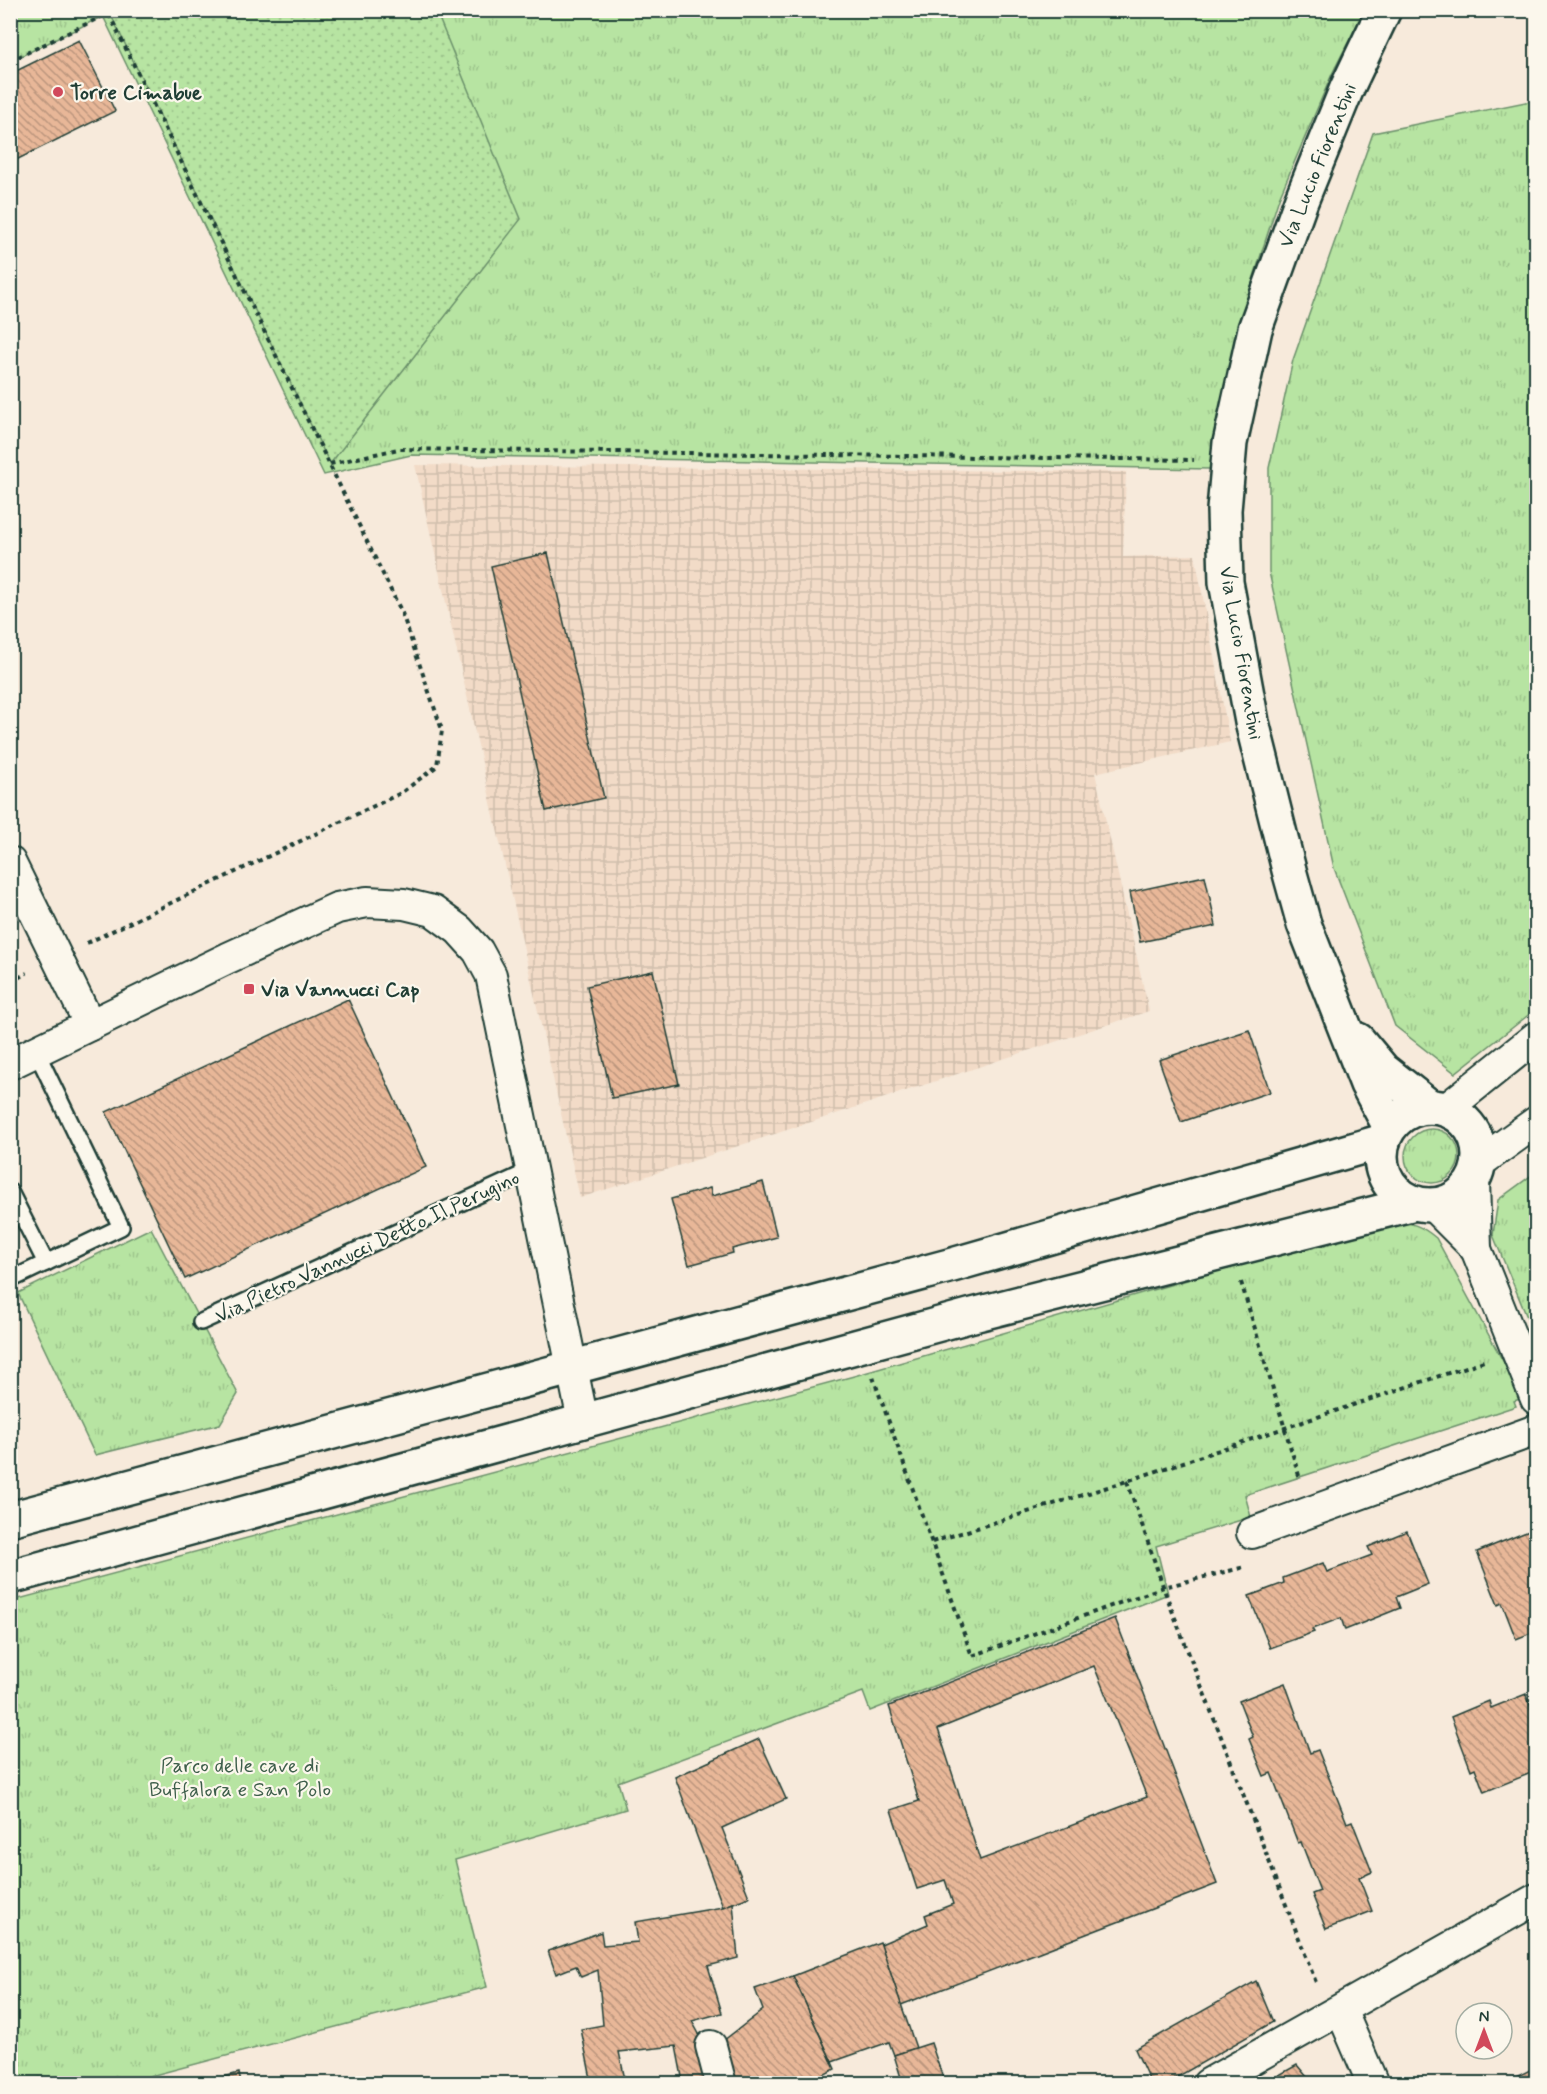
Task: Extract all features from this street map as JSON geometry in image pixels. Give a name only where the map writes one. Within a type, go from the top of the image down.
[{"type":"street","name":"Via Lucio Fiorentini","points":[[1384,10],[1347,88],[1301,201],[1255,329],[1230,443],[1224,510],[1226,582],[1252,722],[1289,870],[1304,924],[1387,1134]]},
{"type":"street","points":[[10,862],[90,1024]]},
{"type":"street","name":"Via Pietro Vannucci Detto Il Perugino","points":[[23,1057],[337,908],[367,902],[404,904],[433,911],[459,930],[478,951],[491,975],[583,1421]]},
{"type":"street","name":"Via Lucio Fiorentini","points":[[1344,1023],[1383,1070],[1438,1108]]},
{"type":"street","points":[[1438,1108],[1536,1037]]},
{"type":"street","points":[[1476,1249],[1423,1204],[1401,1196],[1390,1185],[1383,1171],[1380,1156],[1387,1134],[1401,1116],[1415,1109],[1438,1108],[1461,1118],[1472,1131],[1478,1146],[1476,1249],[1536,1399]]},
{"type":"street","points":[[10,1577],[862,1345],[1423,1204],[1449,1202],[1463,1193],[1476,1171],[1536,1122]]},
{"type":"street","points":[[10,1519],[949,1266],[1387,1134]]},
{"type":"street","points":[[1252,1533],[1536,1430]]},
{"type":"street","points":[[1208,2084],[1536,1899]]},
{"type":"street","points":[[1336,2012],[1373,2084]]},
{"type":"street","points":[[711,2046],[721,2084]]},
{"type":"lane","name":"Via Pietro Vannucci Detto Il Perugino","points":[[10,1280],[121,1227],[23,1057]]},
{"type":"lane","name":"Via Pietro Vannucci Detto Il Perugino","points":[[201,1322],[532,1170]]},
{"type":"lane","points":[[10,1192],[46,1263]]},
{"type":"path","points":[[10,61],[108,12],[402,613],[442,730],[437,766],[401,793],[57,957],[10,982]]},
{"type":"path","points":[[330,464],[398,449],[1228,460]]},
{"type":"path","points":[[1239,1274],[1310,1512]]},
{"type":"path","points":[[862,1345],[972,1656],[1164,1587]]},
{"type":"path","points":[[932,1542],[1127,1481],[1516,1350]]},
{"type":"path","points":[[1127,1481],[1164,1587],[1317,1984],[1336,2012]]},
{"type":"shaded area","points":[[415,465],[1126,472],[1123,557],[1195,555],[1230,742],[1095,773],[1149,1011],[580,1198]]},
{"type":"green space","points":[[10,11],[1364,11],[1332,74],[1279,198],[1238,327],[1210,469],[411,455],[324,475],[103,16],[11,61]]},
{"type":"green space","points":[[109,11],[436,11],[521,219],[330,464]]},
{"type":"green space","points":[[1536,100],[1536,1009],[1455,1073],[1395,1026],[1334,868],[1269,572],[1269,468],[1293,360],[1373,133]]},
{"type":"green space","points":[[1432,1129],[1442,1131],[1451,1137],[1457,1146],[1459,1156],[1457,1166],[1451,1175],[1442,1181],[1432,1183],[1422,1181],[1413,1175],[1407,1166],[1405,1156],[1407,1146],[1413,1137],[1422,1131]]},
{"type":"green space","points":[[1536,1172],[1536,1339],[1493,1235],[1498,1200]]},
{"type":"green space","name":"Parco delle cave di Buffalora e San Polo","points":[[1392,1221],[1416,1225],[1436,1238],[1523,1398],[1514,1401],[1516,1406],[1245,1495],[1251,1517],[1156,1546],[1168,1594],[870,1711],[863,1692],[618,1782],[626,1809],[455,1860],[487,1987],[124,2083],[11,2084],[11,1601],[854,1376]]},
{"type":"green space","points":[[151,1228],[238,1394],[220,1424],[95,1455],[18,1293]]},
{"type":"building","name":"Torre Cimabue","points":[[79,40],[115,111],[10,163],[10,74]]},
{"type":"building","points":[[548,553],[604,798],[546,811],[491,566]]},
{"type":"building","points":[[1205,876],[1216,926],[1140,942],[1130,892]]},
{"type":"building","points":[[653,971],[679,1084],[612,1098],[587,986]]},
{"type":"building","points":[[348,999],[426,1167],[185,1279],[106,1112]]},
{"type":"building","points":[[1249,1030],[1270,1092],[1181,1122],[1159,1060]]},
{"type":"building","points":[[763,1182],[777,1237],[732,1249],[733,1253],[689,1265],[671,1199],[710,1188],[712,1196]]},
{"type":"building","points":[[10,1433],[19,1449],[10,1453]]},
{"type":"building","points":[[1534,1529],[1536,1535],[1536,1631],[1516,1639],[1502,1603],[1498,1605],[1477,1552]]},
{"type":"building","points":[[1407,1531],[1428,1584],[1396,1597],[1400,1608],[1345,1630],[1341,1618],[1312,1629],[1314,1632],[1270,1648],[1249,1596],[1284,1583],[1283,1578],[1323,1563],[1327,1572],[1372,1555],[1368,1547]]},
{"type":"building","points":[[1115,1618],[1217,1884],[901,2005],[881,1944],[928,1924],[925,1915],[953,1904],[945,1880],[917,1889],[891,1810],[919,1801],[889,1706]],"holes":[[[1094,1666],[1147,1797],[980,1860],[938,1729]]]},
{"type":"building","points":[[1285,1683],[1310,1753],[1318,1750],[1347,1823],[1352,1821],[1372,1872],[1359,1878],[1372,1911],[1326,1929],[1312,1894],[1320,1891],[1301,1842],[1298,1843],[1271,1773],[1264,1776],[1249,1739],[1253,1737],[1239,1701]]},
{"type":"building","points":[[1526,1694],[1536,1721],[1536,1771],[1484,1792],[1475,1768],[1471,1770],[1451,1717],[1489,1701],[1491,1708]]},
{"type":"building","points":[[759,1739],[786,1799],[722,1828],[749,1897],[723,1907],[675,1777]]},
{"type":"building","points":[[733,1903],[738,1958],[708,1966],[722,2013],[692,2021],[699,2034],[710,2079],[683,2082],[676,2046],[619,2052],[626,2084],[592,2084],[581,2029],[603,2025],[598,1970],[581,1977],[576,1966],[556,1974],[548,1951],[601,1932],[603,1945],[638,1942],[635,1922],[723,1907]]},
{"type":"building","points":[[880,1942],[916,2048],[894,2055],[889,2042],[832,2062],[793,1976]]},
{"type":"building","points":[[793,1976],[835,2069],[806,2084],[730,2084],[719,2044],[763,2010],[755,1989]]},
{"type":"building","points":[[1256,1981],[1273,2022],[1165,2084],[1151,2084],[1135,2049]]},
{"type":"building","points":[[931,2043],[945,2084],[903,2084],[894,2055]]},
{"type":"building","points":[[1297,2065],[1313,2084],[1263,2084]]},
{"type":"building","points":[[1536,2067],[1536,2084],[1502,2084]]},
{"type":"building","points":[[239,2073],[241,2084],[197,2084]]},
{"type":"building","points":[[1055,2078],[1058,2084],[1042,2084]]},
{"type":"place","name":"Torre Cimabue","points":[[58,92]]},
{"type":"place","name":"Via Vannucci Cap","points":[[249,989]]}]
